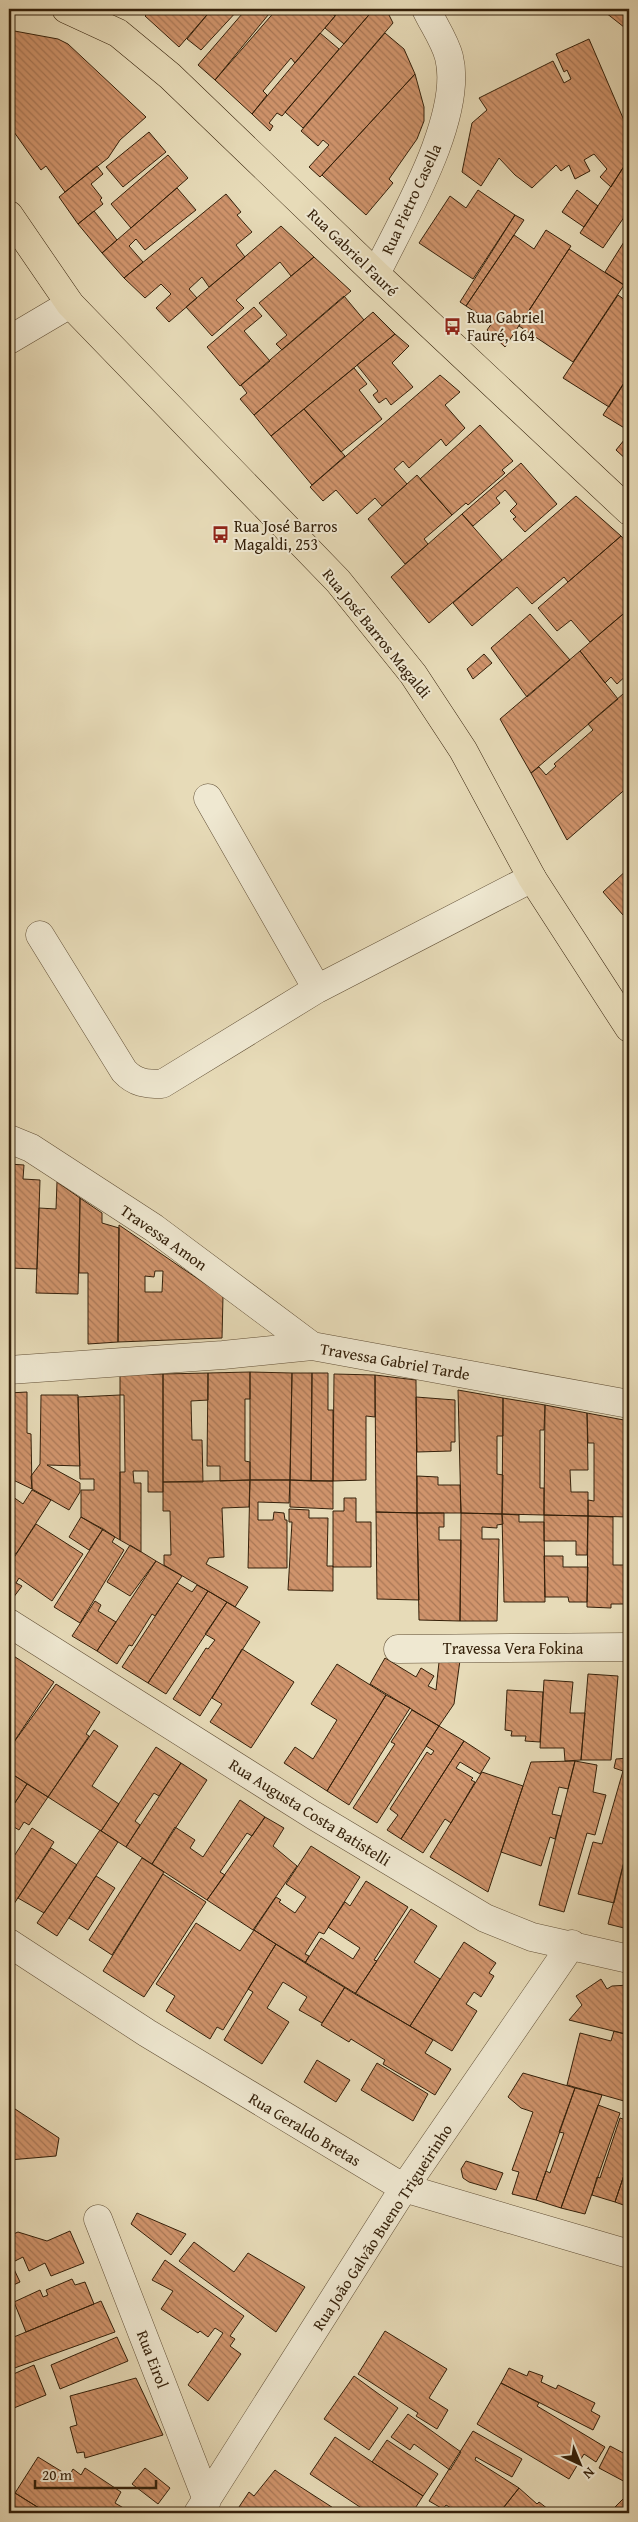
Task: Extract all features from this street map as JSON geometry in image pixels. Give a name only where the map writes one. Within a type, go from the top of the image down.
[{"type":"main road","name":"Rua Gabriel Fauré","points":[[66,9],[118,33],[170,76],[376,274],[629,511]]},
{"type":"main road","name":"Rua José Barros Magaldi","points":[[9,215],[70,304],[338,581],[413,674],[463,750],[532,878],[629,1028]]},
{"type":"street","name":"Rua Pietro Casella","points":[[376,274],[432,159],[451,100],[449,57],[426,9]]},
{"type":"street","points":[[9,340],[70,304]]},
{"type":"street","points":[[208,798],[317,989]]},
{"type":"street","points":[[40,935],[124,1071],[132,1079],[146,1084],[162,1084],[317,989],[532,878]]},
{"type":"street","name":"Travessa Amon","points":[[9,1139],[31,1148],[154,1228],[312,1346]]},
{"type":"street","name":"Travessa Gabriel Tarde","points":[[9,1370],[224,1355],[312,1346],[629,1404]]},
{"type":"street","name":"Rua Augusta Costa Batistelli","points":[[9,1624],[312,1815],[469,1909],[532,1937],[572,1944],[629,1959]]},
{"type":"street","name":"Travessa Vera Fokina","points":[[398,1649],[629,1647]]},
{"type":"street","name":"Rua Geraldo Bretas","points":[[9,1943],[147,2033],[404,2188],[629,2254]]},
{"type":"street","name":"Rua João Galvão Bueno Trigueirinho","points":[[202,2506],[404,2188],[572,1944]]},
{"type":"street","name":"Rua Eirol","points":[[98,2219],[202,2506]]},
{"type":"building","points":[[152,9],[212,9],[179,47],[145,16]]},
{"type":"building","points":[[212,9],[273,9],[215,80],[198,65],[242,14],[238,10],[201,50],[187,39]]},
{"type":"building","points":[[277,9],[290,9],[296,14],[300,9],[326,9],[335,16],[295,63],[291,58],[263,91],[267,95],[252,114],[215,80]]},
{"type":"building","points":[[341,9],[374,9],[344,44],[325,28]]},
{"type":"building","points":[[374,9],[386,9],[393,23],[303,128],[285,112]]},
{"type":"building","points":[[601,9],[629,9],[629,31]]},
{"type":"building","points":[[9,30],[58,39],[68,44],[146,117],[120,140],[108,158],[65,192],[46,166],[41,170],[9,125]]},
{"type":"building","points":[[320,33],[339,49],[282,116],[277,113],[269,123],[273,126],[270,131],[252,114]]},
{"type":"building","points":[[385,33],[404,49],[415,74],[320,177],[309,167],[329,145],[323,140],[318,146],[301,131]]},
{"type":"building","points":[[589,39],[629,132],[629,158],[611,187],[600,177],[607,169],[594,154],[584,160],[590,171],[575,179],[569,165],[561,171],[556,165],[532,188],[515,175],[499,158],[481,186],[462,172],[472,123],[487,110],[479,98],[553,61],[564,83],[571,79],[567,70],[564,72],[556,54]]},
{"type":"building","points":[[415,74],[424,107],[424,121],[417,139],[389,179],[393,183],[366,215],[322,175]]},
{"type":"building","points":[[149,132],[166,152],[123,187],[106,167]]},
{"type":"building","points":[[168,155],[188,178],[131,228],[111,204]]},
{"type":"building","points":[[97,166],[103,174],[91,184],[102,198],[100,200],[103,204],[78,224],[59,197]]},
{"type":"building","points":[[623,168],[629,172],[629,210],[603,248],[580,233]]},
{"type":"building","points":[[177,188],[196,210],[145,250],[136,239],[129,246],[143,262],[124,278],[102,253]]},
{"type":"building","points":[[478,190],[515,215],[473,279],[419,243],[450,196],[466,208]]},
{"type":"building","points":[[577,190],[598,206],[584,227],[562,212]]},
{"type":"building","points":[[226,194],[241,212],[237,215],[252,232],[236,245],[245,257],[209,287],[202,277],[189,289],[197,298],[169,322],[156,308],[171,294],[161,284],[145,298],[124,278]]},
{"type":"building","points":[[94,211],[117,240],[102,253],[78,224]]},
{"type":"building","points":[[515,215],[524,220],[466,306],[460,302]]},
{"type":"building","points":[[281,226],[314,257],[291,276],[280,262],[236,300],[244,308],[212,336],[186,307]]},
{"type":"building","points":[[546,230],[571,246],[505,347],[487,330],[492,323],[466,306],[514,235],[534,249]]},
{"type":"building","points":[[629,234],[629,278],[624,285],[605,272]]},
{"type":"building","points":[[569,249],[624,285],[573,362],[519,326]]},
{"type":"building","points":[[314,257],[351,291],[282,350],[276,344],[287,335],[259,303]]},
{"type":"building","points":[[618,295],[629,303],[629,338],[627,342],[629,343],[629,370],[625,376],[628,377],[609,407],[563,378]]},
{"type":"building","points":[[344,296],[364,320],[254,415],[240,399],[247,393],[241,385]]},
{"type":"building","points":[[254,307],[262,316],[244,331],[270,361],[240,386],[207,347]]},
{"type":"building","points":[[373,312],[395,334],[271,436],[254,415]]},
{"type":"building","points":[[395,334],[409,346],[392,363],[413,387],[391,405],[386,398],[379,403],[373,395],[378,391],[357,365]]},
{"type":"building","points":[[354,368],[367,384],[359,390],[382,419],[341,452],[304,409]]},
{"type":"building","points":[[440,375],[460,392],[445,405],[465,428],[446,446],[441,439],[409,468],[403,461],[394,469],[407,484],[382,506],[375,498],[357,514],[336,490],[323,501],[310,487]]},
{"type":"building","points":[[629,375],[629,424],[626,429],[603,415]]},
{"type":"building","points":[[304,409],[345,456],[312,485],[271,436]]},
{"type":"building","points":[[480,425],[513,461],[502,470],[505,473],[468,505],[466,503],[452,515],[420,479]]},
{"type":"building","points":[[629,434],[629,462],[616,450]]},
{"type":"building","points":[[521,463],[557,504],[525,532],[513,519],[516,517],[510,511],[517,504],[505,490],[496,498],[500,503],[473,526],[462,514]]},
{"type":"building","points":[[417,475],[452,515],[424,539],[428,544],[405,564],[368,519]]},
{"type":"building","points":[[576,496],[621,536],[568,582],[564,577],[532,604],[517,587],[472,626],[453,603]]},
{"type":"building","points":[[462,514],[502,560],[429,623],[391,577]]},
{"type":"building","points":[[621,536],[629,545],[629,609],[590,642],[571,620],[557,631],[538,608]]},
{"type":"building","points":[[629,609],[629,673],[617,684],[611,677],[605,683],[580,651]]},
{"type":"building","points":[[530,614],[570,660],[527,697],[491,648]]},
{"type":"building","points":[[580,651],[618,699],[531,773],[500,719]]},
{"type":"building","points":[[484,654],[492,663],[473,679],[467,669]]},
{"type":"building","points":[[629,689],[629,702],[623,694]]},
{"type":"building","points":[[623,694],[629,702],[629,786],[567,840],[531,773],[539,767],[546,775],[556,766],[554,764],[593,730],[588,724]]},
{"type":"building","points":[[629,868],[629,910],[623,915],[603,892]]},
{"type":"building","points":[[629,945],[629,958],[624,948]]},
{"type":"building","points":[[9,1164],[24,1165],[23,1179],[40,1180],[37,1269],[9,1268]]},
{"type":"building","points":[[57,1182],[80,1198],[78,1294],[36,1293],[39,1208],[56,1209]]},
{"type":"building","points":[[80,1198],[102,1213],[102,1223],[119,1228],[118,1342],[88,1344],[88,1273],[79,1273]]},
{"type":"building","points":[[119,1225],[223,1296],[222,1338],[118,1342]],"holes":[[[155,1271],[163,1271],[162,1292],[145,1292],[145,1276],[154,1277]]]},
{"type":"building","points":[[250,1372],[250,1399],[245,1399],[245,1461],[250,1462],[250,1480],[220,1481],[220,1466],[207,1466],[208,1373]]},
{"type":"building","points":[[250,1372],[292,1373],[290,1480],[250,1480]]},
{"type":"building","points":[[208,1373],[208,1400],[191,1401],[192,1440],[202,1440],[203,1482],[163,1482],[163,1374]]},
{"type":"building","points":[[292,1373],[312,1373],[311,1481],[290,1480]]},
{"type":"building","points":[[312,1373],[328,1373],[328,1410],[333,1410],[333,1481],[311,1481]]},
{"type":"building","points":[[163,1374],[163,1492],[148,1492],[148,1471],[133,1471],[134,1483],[141,1483],[141,1552],[120,1540],[120,1472],[125,1472],[124,1395],[120,1395],[120,1375]]},
{"type":"building","points":[[334,1374],[375,1375],[375,1417],[366,1416],[366,1480],[333,1481]]},
{"type":"building","points":[[375,1375],[416,1380],[417,1513],[376,1512]]},
{"type":"building","points":[[458,1390],[503,1398],[503,1436],[497,1436],[497,1474],[503,1475],[502,1514],[461,1513]]},
{"type":"building","points":[[27,1392],[27,1433],[31,1434],[32,1489],[9,1478],[9,1393]]},
{"type":"building","points":[[41,1395],[78,1395],[80,1466],[47,1465],[80,1483],[80,1492],[69,1510],[32,1489],[31,1476],[40,1464]]},
{"type":"building","points":[[120,1395],[120,1540],[81,1517],[81,1490],[94,1490],[94,1479],[80,1479],[78,1397]]},
{"type":"building","points":[[416,1397],[455,1400],[455,1442],[451,1442],[451,1451],[417,1452]]},
{"type":"building","points":[[503,1398],[545,1405],[544,1430],[540,1430],[540,1488],[544,1488],[544,1515],[502,1514]]},
{"type":"building","points":[[545,1405],[587,1413],[588,1470],[570,1470],[571,1492],[588,1492],[588,1516],[544,1515]]},
{"type":"building","points":[[587,1413],[629,1421],[629,1471],[625,1471],[625,1500],[629,1500],[629,1517],[588,1516],[588,1500],[594,1501],[594,1443],[588,1443]]},
{"type":"building","points":[[417,1476],[438,1477],[438,1485],[460,1485],[461,1513],[417,1513]]},
{"type":"building","points":[[250,1480],[249,1507],[222,1508],[224,1557],[209,1558],[206,1564],[248,1587],[235,1607],[164,1565],[164,1555],[171,1555],[170,1511],[163,1511],[163,1482]]},
{"type":"building","points":[[250,1480],[290,1480],[289,1503],[258,1502],[258,1520],[273,1520],[274,1512],[284,1513],[285,1520],[287,1520],[287,1568],[248,1568]]},
{"type":"building","points":[[290,1480],[333,1481],[333,1509],[290,1507]]},
{"type":"building","points":[[32,1490],[51,1500],[16,1554],[9,1552],[9,1494],[23,1504]]},
{"type":"building","points":[[344,1498],[356,1498],[356,1522],[371,1522],[371,1567],[333,1567],[333,1511],[344,1511]]},
{"type":"building","points":[[289,1509],[309,1510],[309,1518],[328,1518],[327,1566],[333,1566],[333,1591],[288,1590],[292,1522],[289,1522]]},
{"type":"building","points":[[376,1512],[417,1513],[419,1600],[377,1599]]},
{"type":"building","points":[[417,1513],[444,1513],[444,1527],[439,1527],[439,1540],[461,1540],[460,1621],[419,1620]]},
{"type":"building","points":[[461,1513],[502,1514],[503,1524],[497,1525],[497,1528],[482,1527],[482,1539],[499,1539],[497,1621],[460,1621]]},
{"type":"building","points":[[502,1514],[519,1515],[519,1522],[544,1522],[545,1602],[504,1602]]},
{"type":"building","points":[[544,1515],[588,1516],[587,1555],[576,1555],[576,1541],[544,1541]]},
{"type":"building","points":[[588,1516],[613,1517],[613,1565],[629,1565],[629,1604],[611,1604],[611,1608],[587,1607]]},
{"type":"building","points":[[81,1517],[103,1529],[89,1550],[69,1537]]},
{"type":"building","points":[[36,1524],[83,1554],[52,1601],[19,1578],[16,1583],[22,1586],[13,1598],[9,1596],[9,1565]]},
{"type":"building","points":[[103,1529],[115,1537],[112,1542],[124,1550],[80,1623],[54,1607]]},
{"type":"building","points":[[130,1545],[156,1561],[130,1596],[107,1582]]},
{"type":"building","points":[[544,1556],[563,1556],[563,1567],[588,1567],[587,1602],[569,1602],[568,1597],[545,1597]]},
{"type":"building","points":[[156,1561],[182,1576],[155,1616],[152,1614],[132,1646],[129,1645],[117,1664],[97,1651]]},
{"type":"building","points":[[177,1583],[192,1592],[197,1585],[208,1591],[148,1683],[122,1667]]},
{"type":"building","points":[[208,1591],[227,1602],[166,1694],[148,1683]]},
{"type":"building","points":[[95,1601],[101,1605],[98,1611],[116,1622],[97,1651],[72,1636]]},
{"type":"building","points":[[227,1602],[260,1622],[200,1716],[173,1699],[206,1648],[208,1649],[215,1640],[205,1634]]},
{"type":"building","points":[[242,1649],[294,1682],[251,1748],[210,1722],[222,1704],[212,1698]]},
{"type":"building","points":[[9,1653],[54,1682],[9,1749]]},
{"type":"building","points":[[440,1653],[461,1653],[454,1704],[439,1726],[370,1684],[385,1658],[416,1677],[421,1668],[434,1676],[428,1686],[436,1690]]},
{"type":"building","points":[[337,1664],[386,1695],[327,1791],[284,1763],[295,1747],[313,1759],[337,1720],[311,1704]]},
{"type":"building","points":[[588,1674],[618,1676],[611,1760],[581,1760]]},
{"type":"building","points":[[544,1680],[573,1682],[570,1713],[585,1713],[581,1760],[565,1761],[564,1748],[540,1748]]},
{"type":"building","points":[[56,1684],[100,1712],[86,1734],[89,1736],[48,1797],[9,1772],[9,1749]]},
{"type":"building","points":[[629,1687],[629,1758],[624,1759]]},
{"type":"building","points":[[507,1690],[543,1692],[540,1742],[525,1741],[526,1736],[511,1736],[512,1731],[505,1730]]},
{"type":"building","points":[[386,1695],[410,1708],[349,1805],[327,1791]]},
{"type":"building","points":[[412,1710],[439,1726],[377,1823],[353,1808],[395,1744],[391,1742]]},
{"type":"building","points":[[439,1726],[464,1741],[401,1839],[387,1830],[398,1815],[390,1809],[427,1752],[431,1755],[434,1751],[426,1746]]},
{"type":"building","points":[[94,1730],[118,1746],[92,1786],[119,1804],[101,1831],[48,1797]]},
{"type":"building","points":[[464,1741],[490,1758],[480,1774],[460,1762],[456,1768],[473,1778],[471,1780],[475,1782],[451,1823],[445,1819],[423,1853],[401,1839]]},
{"type":"building","points":[[156,1747],[181,1763],[159,1796],[154,1793],[135,1821],[140,1825],[126,1847],[101,1831]]},
{"type":"building","points":[[629,1758],[629,1842],[614,1903],[578,1894],[593,1842],[602,1844],[623,1771],[614,1768],[616,1759]]},
{"type":"building","points":[[575,1761],[568,1789],[559,1787],[552,1814],[561,1816],[555,1839],[550,1837],[541,1866],[501,1852],[531,1762]]},
{"type":"building","points":[[575,1761],[597,1765],[593,1792],[606,1795],[595,1835],[587,1833],[564,1912],[539,1905]]},
{"type":"building","points":[[181,1763],[207,1780],[152,1864],[126,1847]]},
{"type":"building","points":[[9,1772],[27,1784],[9,1812]]},
{"type":"building","points":[[482,1772],[523,1786],[488,1892],[430,1857]]},
{"type":"building","points":[[27,1784],[48,1797],[29,1825],[24,1822],[19,1830],[9,1824],[9,1812]]},
{"type":"building","points":[[240,1800],[265,1817],[252,1836],[247,1833],[220,1872],[225,1875],[207,1900],[152,1864],[175,1827],[195,1840],[190,1848],[203,1857]]},
{"type":"building","points":[[265,1817],[284,1828],[273,1846],[297,1866],[253,1930],[207,1900]]},
{"type":"building","points":[[32,1828],[54,1842],[12,1907],[9,1905],[9,1864]]},
{"type":"building","points":[[100,1830],[118,1842],[57,1936],[37,1923]]},
{"type":"building","points":[[629,1842],[629,1925],[628,1929],[608,1924]]},
{"type":"building","points":[[311,1846],[360,1877],[324,1934],[319,1932],[305,1954],[309,1956],[305,1963],[254,1930],[276,1897],[281,1900],[279,1902],[295,1913],[306,1897],[286,1884]]},
{"type":"building","points":[[51,1848],[77,1865],[44,1913],[18,1898]]},
{"type":"building","points":[[142,1858],[164,1872],[112,1955],[89,1940]]},
{"type":"building","points":[[163,1874],[206,1902],[144,1997],[103,1971]]},
{"type":"building","points":[[96,1876],[115,1888],[88,1930],[69,1918]]},
{"type":"building","points":[[366,1881],[408,1907],[374,1960],[377,1961],[355,1994],[305,1963],[321,1938],[353,1959],[360,1948],[328,1927],[345,1902],[350,1906]]},
{"type":"building","points":[[411,1909],[437,1926],[414,1962],[440,1979],[410,2026],[355,1994]]},
{"type":"building","points":[[196,1923],[240,1951],[254,1930],[276,1944],[223,2030],[217,2027],[210,2039],[166,2011],[175,1996],[156,1984]]},
{"type":"building","points":[[464,1942],[496,1963],[489,1973],[494,1976],[481,1997],[474,1992],[466,2004],[477,2011],[452,2051],[410,2026]]},
{"type":"building","points":[[276,1944],[345,1987],[322,2023],[299,2010],[307,1997],[283,1982],[267,2008],[289,2022],[262,2064],[224,2040],[253,1992],[248,1989]]},
{"type":"building","points":[[601,1979],[607,1989],[612,1986],[629,1985],[629,2035],[569,2020],[582,2005],[576,1996]]},
{"type":"building","points":[[345,1987],[433,2040],[425,2053],[451,2069],[435,2095],[383,2064],[385,2060],[351,2039],[349,2042],[321,2025]]},
{"type":"building","points":[[614,2031],[629,2035],[629,2075],[624,2101],[567,2085],[580,2033],[611,2041]]},
{"type":"building","points":[[317,2060],[350,2080],[336,2102],[304,2082]]},
{"type":"building","points":[[377,2063],[428,2094],[413,2121],[361,2090]]},
{"type":"building","points":[[523,2073],[575,2088],[536,2200],[512,2194],[519,2172],[512,2170],[533,2112],[521,2108],[508,2097]]},
{"type":"building","points":[[629,2075],[629,2102],[624,2101]]},
{"type":"building","points":[[575,2088],[602,2095],[561,2208],[536,2200],[546,2171],[550,2173],[564,2133],[559,2132]]},
{"type":"building","points":[[9,2105],[59,2138],[56,2156],[9,2160]]},
{"type":"building","points":[[598,2105],[620,2113],[585,2214],[561,2208]]},
{"type":"building","points":[[620,2118],[629,2121],[629,2160],[615,2202],[592,2195],[597,2177],[600,2178]]},
{"type":"building","points":[[629,2160],[629,2207],[615,2202]]},
{"type":"building","points":[[466,2161],[503,2173],[496,2190],[469,2182],[463,2178],[461,2169]]},
{"type":"building","points":[[137,2213],[186,2234],[171,2255],[131,2224]]},
{"type":"building","points":[[70,2231],[84,2263],[51,2276],[45,2263],[29,2271],[23,2257],[9,2264],[9,2236],[18,2232],[47,2241]]},
{"type":"building","points":[[194,2242],[234,2272],[248,2253],[305,2287],[276,2332],[179,2261]]},
{"type":"building","points":[[165,2260],[244,2316],[230,2336],[235,2339],[230,2346],[241,2354],[208,2401],[188,2385],[223,2333],[215,2328],[208,2337],[200,2331],[198,2333],[161,2309],[173,2291],[152,2280]]},
{"type":"building","points":[[13,2267],[20,2282],[9,2287],[9,2269]]},
{"type":"building","points":[[72,2279],[75,2285],[85,2282],[94,2304],[26,2332],[14,2302],[40,2290],[43,2297],[48,2295],[46,2290]]},
{"type":"building","points":[[101,2301],[115,2332],[9,2370],[9,2339]]},
{"type":"building","points":[[385,2331],[447,2369],[429,2398],[448,2410],[437,2429],[416,2416],[418,2413],[358,2374]]},
{"type":"building","points":[[117,2337],[128,2361],[60,2389],[51,2365]]},
{"type":"building","points":[[34,2365],[46,2395],[9,2410],[9,2376]]},
{"type":"building","points":[[509,2368],[527,2376],[529,2371],[543,2376],[541,2382],[556,2389],[558,2385],[595,2403],[591,2411],[600,2416],[593,2430],[501,2383]]},
{"type":"building","points":[[354,2376],[398,2408],[369,2450],[324,2419]]},
{"type":"building","points":[[136,2378],[163,2435],[85,2458],[84,2452],[77,2453],[70,2427],[77,2425],[70,2396]]},
{"type":"building","points":[[501,2383],[539,2403],[537,2406],[605,2447],[596,2462],[584,2454],[569,2479],[477,2424]]},
{"type":"building","points":[[408,2414],[461,2452],[450,2470],[414,2444],[410,2450],[391,2437]]},
{"type":"building","points":[[473,2431],[522,2459],[512,2477],[476,2457],[475,2460],[519,2488],[499,2513],[460,2513],[446,2505],[443,2509],[429,2501]]},
{"type":"building","points":[[335,2437],[423,2496],[412,2513],[369,2513],[310,2474]]},
{"type":"building","points":[[387,2440],[438,2474],[423,2496],[372,2462]]},
{"type":"building","points":[[610,2446],[629,2456],[629,2484],[599,2468]]},
{"type":"building","points":[[38,2457],[69,2476],[73,2469],[81,2475],[85,2468],[121,2492],[115,2503],[132,2513],[47,2513],[15,2493]]},
{"type":"building","points":[[145,2468],[170,2488],[158,2504],[132,2484]]},
{"type":"building","points":[[275,2470],[341,2513],[235,2513],[249,2492],[254,2496]]},
{"type":"building","points":[[519,2488],[537,2504],[539,2502],[553,2513],[504,2513],[501,2511]]},
{"type":"building","points":[[9,2489],[15,2493],[47,2513],[9,2513]]},
{"type":"building","points":[[624,2498],[629,2504],[629,2513],[616,2513],[612,2510]]},
{"type":"place","name":"Rua Gabriel Fauré, 164","points":[[453,326]]},
{"type":"place","name":"Rua José Barros Magaldi, 253","points":[[220,535]]}]
